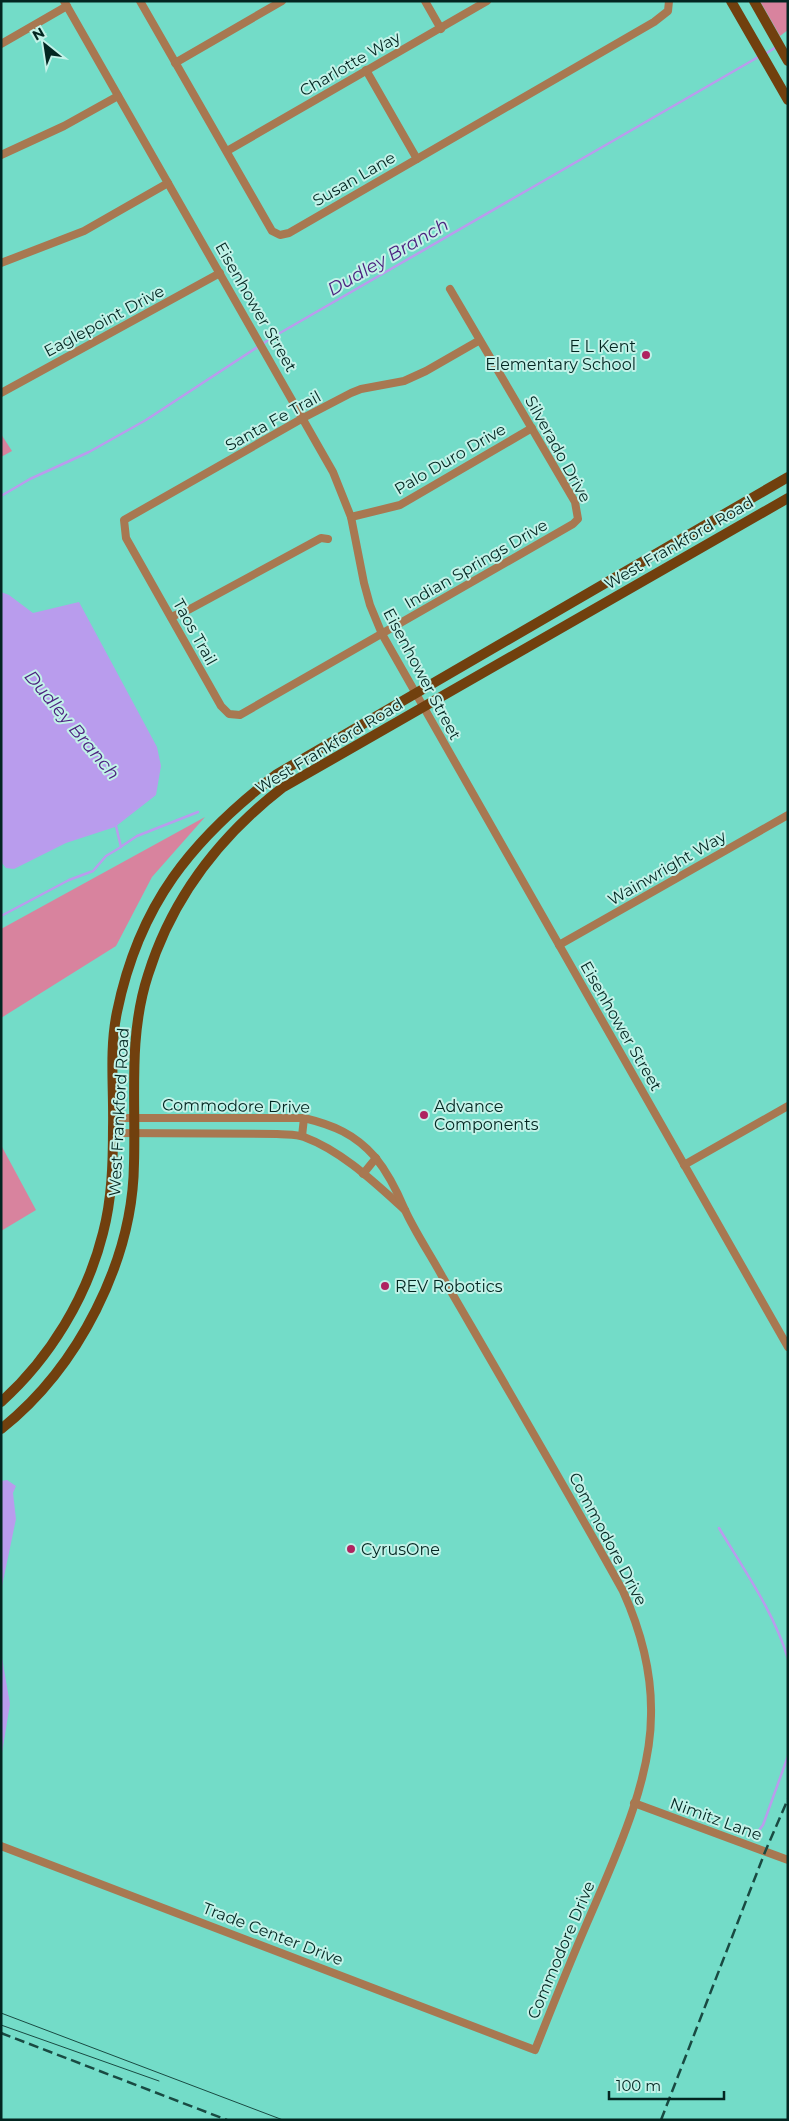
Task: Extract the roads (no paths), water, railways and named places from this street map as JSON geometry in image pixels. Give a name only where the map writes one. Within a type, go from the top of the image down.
[{"type":"main road","points":[[731,1],[777,81],[785,89],[788,100]]},
{"type":"main road","points":[[754,1],[788,61]]},
{"type":"main road","name":"West Frankford Road","points":[[1,1402],[28,1376],[49,1348],[85,1285],[103,1234],[111,1188],[113,1133],[112,1063],[119,1005],[135,950],[152,909],[166,886],[191,853],[237,804],[277,774],[415,692],[788,477]]},
{"type":"main road","name":"West Frankford Road","points":[[1,1429],[23,1410],[55,1374],[74,1349],[102,1299],[118,1256],[131,1198],[134,1165],[136,1035],[147,976],[173,914],[187,888],[222,842],[257,807],[298,778],[788,498]]},
{"type":"street","name":"Susan Lane","points":[[140,1],[272,230],[280,235],[289,233],[659,19],[668,11],[669,1]]},
{"type":"street","points":[[175,63],[282,1]]},
{"type":"street","points":[[425,1],[441,29]]},
{"type":"street","name":"Charlotte Way","points":[[227,151],[487,1]]},
{"type":"street","points":[[1,44],[65,4]]},
{"type":"street","name":"Eisenhower Street","points":[[65,4],[275,367],[333,472],[351,517],[370,606],[382,634],[788,1347]]},
{"type":"street","points":[[366,70],[417,159]]},
{"type":"street","points":[[1,155],[64,126],[118,96]]},
{"type":"street","points":[[1,263],[84,231],[168,183]]},
{"type":"street","name":"Eaglepoint Drive","points":[[1,393],[220,272]]},
{"type":"street","name":"Silverado Drive","points":[[450,289],[575,502],[578,519]]},
{"type":"street","name":"Santa Fe Trail","points":[[139,561],[124,532],[124,520],[303,418],[361,389],[404,381],[426,371],[480,340]]},
{"type":"street","name":"Palo Duro Drive","points":[[351,517],[400,505],[424,493],[532,428]]},
{"type":"street","name":"Indian Springs Drive","points":[[228,714],[240,714],[573,524],[578,519]]},
{"type":"street","points":[[172,617],[321,538],[328,539]]},
{"type":"street","name":"Taos Trail","points":[[139,561],[221,706],[228,714]]},
{"type":"street","name":"Wainwright Way","points":[[559,945],[788,815]]},
{"type":"street","points":[[684,1165],[788,1106]]},
{"type":"street","name":"Commodore Drive","points":[[113,1118],[304,1118],[327,1123],[347,1132],[376,1158],[400,1194],[405,1210],[586,1524],[633,1614],[645,1654],[651,1715],[649,1745],[634,1803],[613,1863],[554,1998],[536,2050]]},
{"type":"street","points":[[302,1136],[304,1118]]},
{"type":"street","name":"Commodore Drive","points":[[113,1133],[277,1134],[302,1136],[322,1146],[363,1174],[405,1210]]},
{"type":"street","points":[[363,1174],[376,1158]]},
{"type":"street","name":"Nimitz Lane","points":[[634,1803],[788,1860]]},
{"type":"street","name":"Trade Center Drive","points":[[1,1846],[536,2050]]},
{"type":"water","points":[[1,592],[9,595],[33,613],[79,602],[157,747],[161,766],[156,795],[115,827],[66,843],[14,869],[6,868],[1,862]]},
{"type":"water","points":[[7,1480],[16,1486],[13,1493],[16,1519],[1,1591],[1,1481]]},
{"type":"water","points":[[1,1652],[10,1704],[1,1759]]},
{"type":"waterway","name":"Dudley Branch","points":[[765,54],[778,46]]},
{"type":"waterway","name":"Dudley Branch","points":[[1,496],[30,479],[89,452],[146,420],[273,337],[760,56]]},
{"type":"waterway","points":[[122,846],[137,836],[198,812]]},
{"type":"waterway","name":"Dudley Branch","points":[[1,916],[69,880],[93,871],[106,856],[121,847],[116,826]]},
{"type":"waterway","points":[[719,1528],[767,1608],[788,1659]]},
{"type":"waterway","points":[[756,1834],[763,1825],[788,1756]]},
{"type":"tram line","points":[[1,2013],[283,2120]]},
{"type":"tram line","points":[[1,2025],[159,2081]]},
{"type":"railway","points":[[661,2120],[765,1852],[788,1799]]},
{"type":"railway","points":[[1,2033],[227,2120]]},
{"type":"place","name":"E L Kent Elementary School","points":[[646,355]]},
{"type":"place","name":"Advance Components","points":[[424,1115]]},
{"type":"place","name":"REV Robotics","points":[[385,1286]]},
{"type":"place","name":"CyrusOne","points":[[351,1549]]}]
